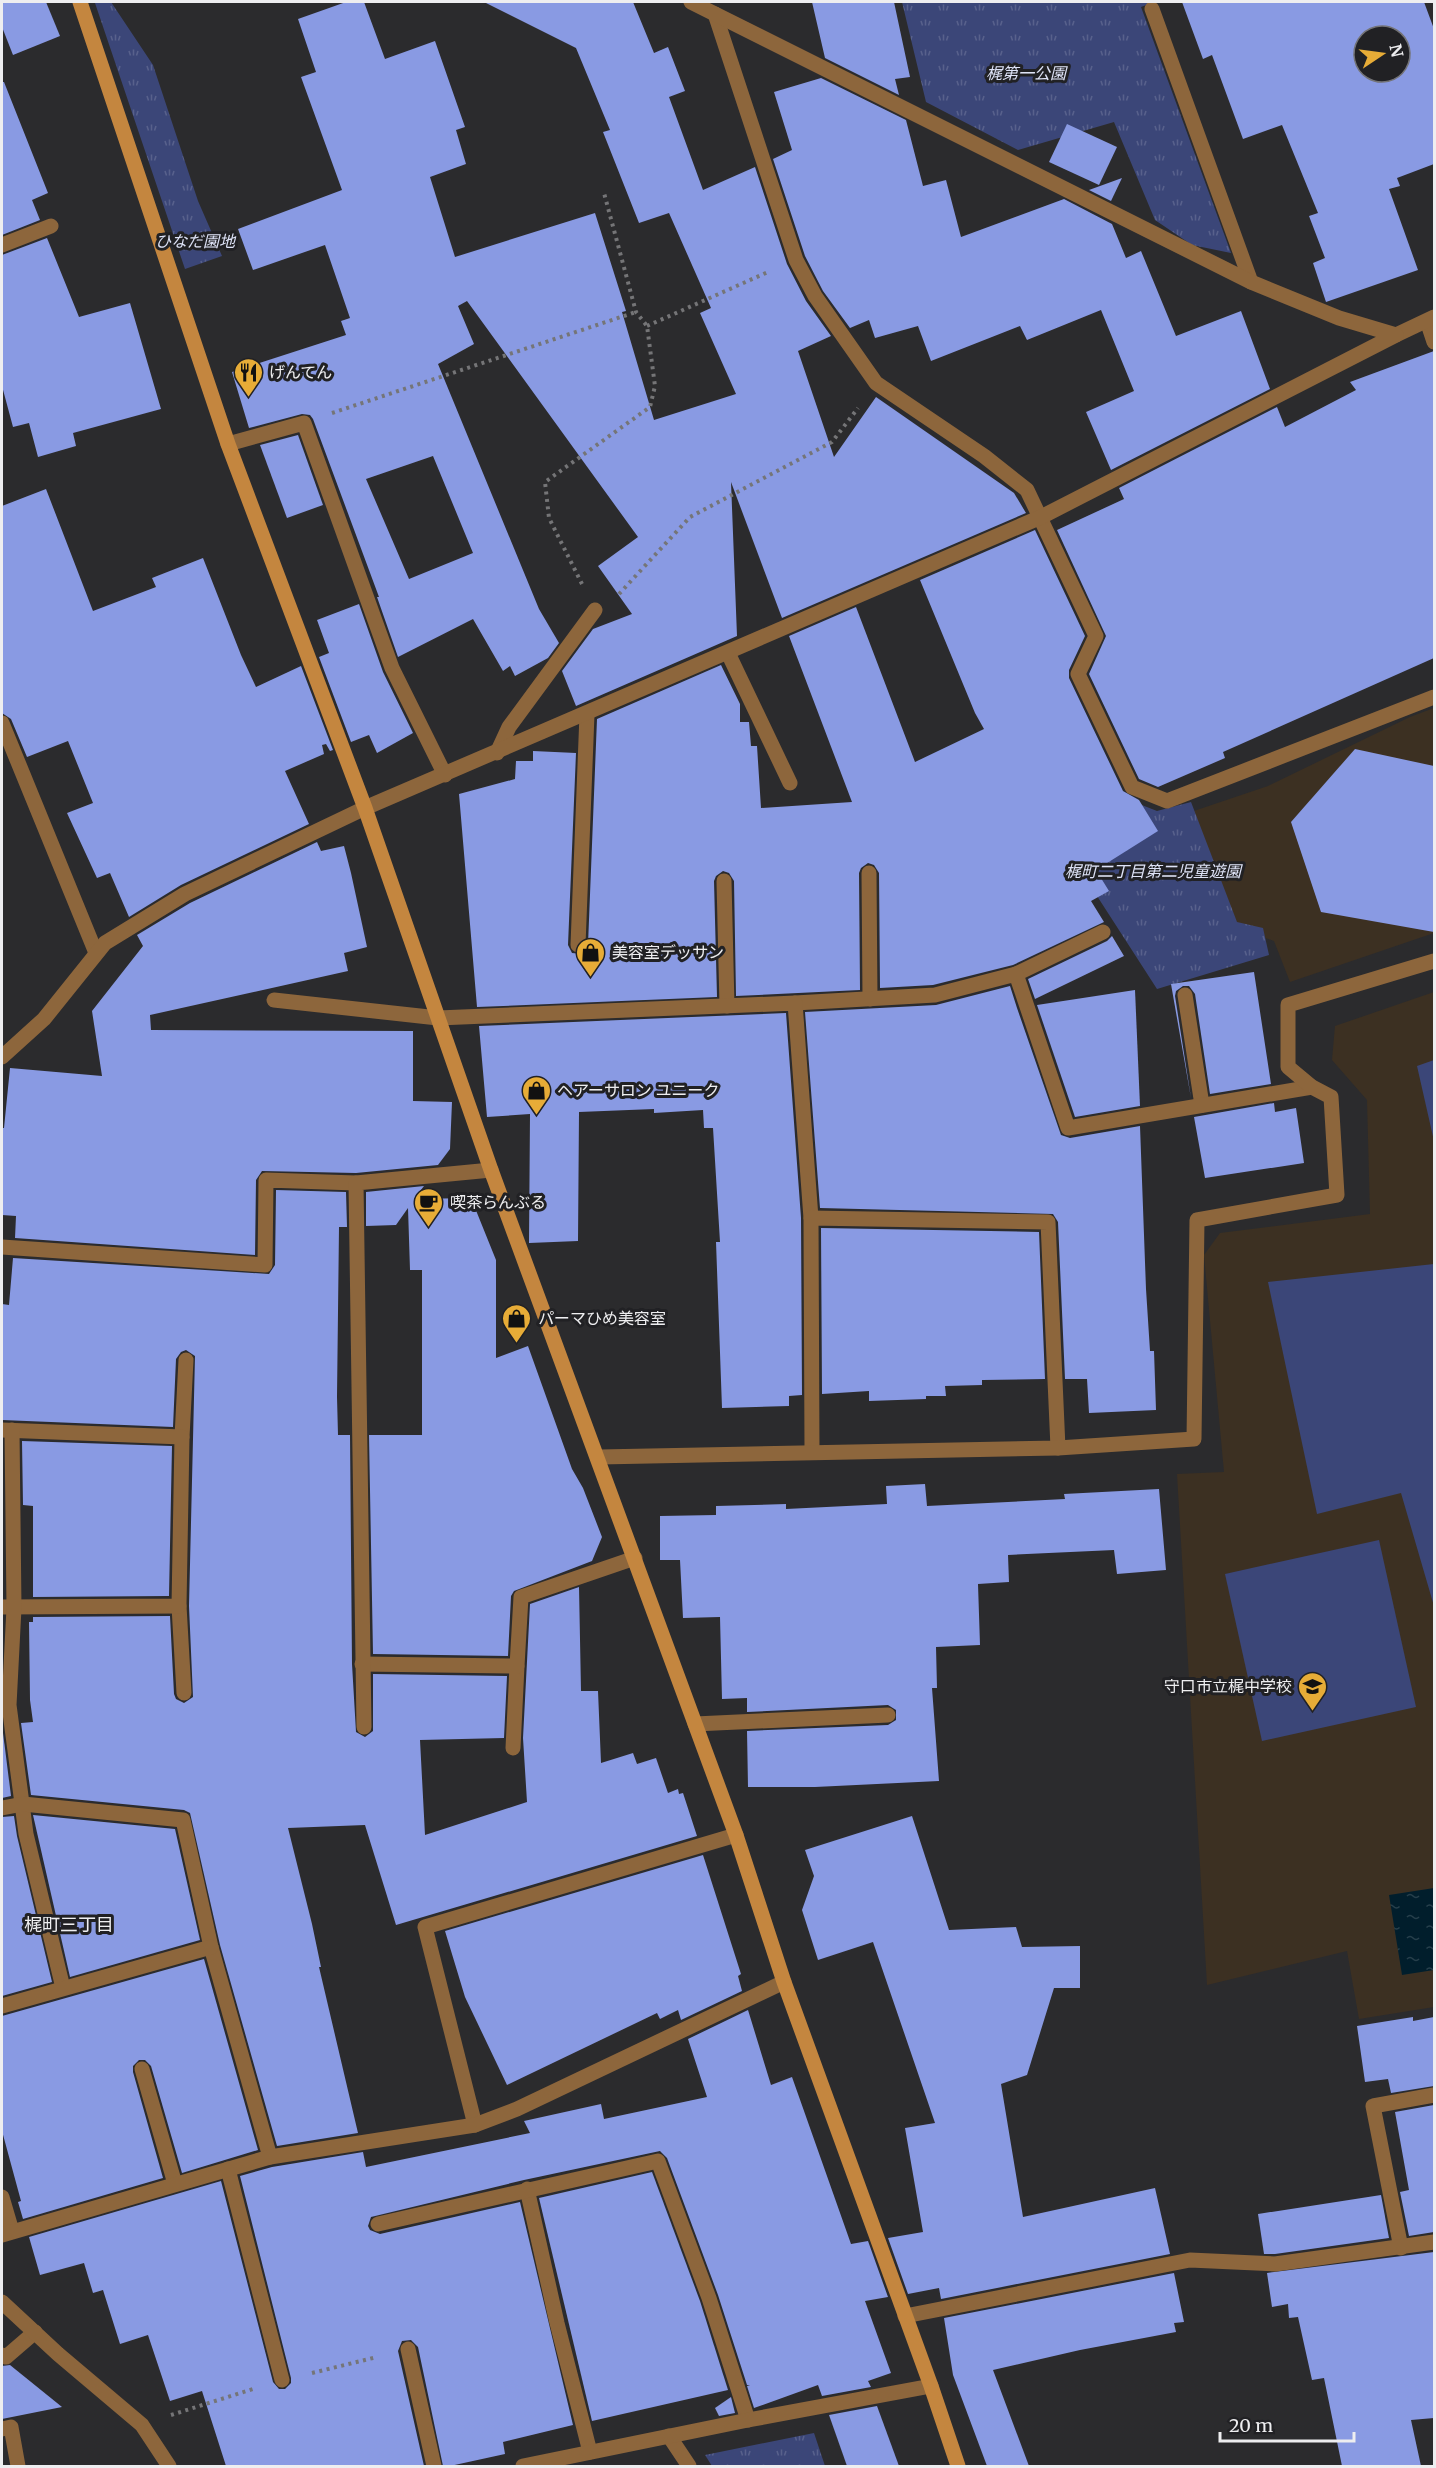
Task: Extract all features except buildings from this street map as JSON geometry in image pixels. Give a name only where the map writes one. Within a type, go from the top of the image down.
[{"type":"street","points":[[80,2],[228,444],[365,808],[491,1170],[736,1835],[784,1982],[958,2466]]},
{"type":"street","points":[[691,2],[713,8],[1251,282],[1339,318],[1396,335]]},
{"type":"street","points":[[713,8],[796,260],[815,296],[876,383],[984,456],[1027,490],[1096,636],[1078,674],[1132,787],[1167,801],[1434,697]]},
{"type":"street","points":[[1152,9],[1251,282]]},
{"type":"street","points":[[2,244],[51,226]]},
{"type":"street","points":[[2,1057],[44,1019],[105,943],[185,894],[365,808],[445,776],[1041,517],[1431,319],[1434,342]]},
{"type":"street","points":[[228,444],[304,423],[392,668],[445,776]]},
{"type":"street","points":[[497,753],[509,727],[595,610]]},
{"type":"street","points":[[728,653],[790,783]]},
{"type":"street","points":[[578,945],[587,714]]},
{"type":"street","points":[[2,723],[96,953]]},
{"type":"street","points":[[869,873],[870,999]]},
{"type":"street","points":[[724,881],[727,1006]]},
{"type":"street","points":[[274,1000],[438,1018],[935,995],[1016,975],[1104,932]]},
{"type":"street","points":[[598,1457],[1058,1448],[1194,1438],[1197,1220],[1337,1195],[1331,1097],[1312,1087],[1288,1067],[1288,1005],[1434,961]]},
{"type":"street","points":[[1016,975],[1068,1128],[1312,1087]]},
{"type":"street","points":[[1185,995],[1202,1105]]},
{"type":"street","points":[[795,1003],[811,1218],[812,1452]]},
{"type":"street","points":[[2,1247],[265,1265],[266,1180],[356,1183],[491,1170]]},
{"type":"street","points":[[356,1183],[364,1727]]},
{"type":"street","points":[[811,1218],[1048,1222],[1058,1448]]},
{"type":"street","points":[[184,1693],[179,1606],[182,1437],[186,1360]]},
{"type":"street","points":[[63,1988],[26,1834],[9,1705],[7,1430],[182,1437]]},
{"type":"street","points":[[513,1748],[521,1597],[635,1558]]},
{"type":"street","points":[[8,1607],[179,1606]]},
{"type":"street","points":[[362,1664],[517,1666]]},
{"type":"street","points":[[695,1724],[888,1715]]},
{"type":"street","points":[[2,1808],[23,1804],[183,1820],[211,1947],[270,2157]]},
{"type":"street","points":[[475,2125],[425,1928],[736,1835]]},
{"type":"street","points":[[2,2006],[211,1947]]},
{"type":"street","points":[[2,2197],[7,2233],[270,2157],[475,2125],[517,2109],[784,1982]]},
{"type":"street","points":[[141,2069],[175,2184]]},
{"type":"street","points":[[1401,2247],[1373,2106],[1434,2095]]},
{"type":"street","points":[[378,2224],[658,2161],[709,2298],[747,2421]]},
{"type":"street","points":[[228,2169],[282,2380]]},
{"type":"street","points":[[527,2189],[557,2323],[591,2452]]},
{"type":"street","points":[[905,2316],[1190,2260],[1275,2264],[1434,2242]]},
{"type":"street","points":[[2,2302],[58,2354],[142,2425],[169,2466]]},
{"type":"street","points":[[2,2355],[6,2357],[35,2332]]},
{"type":"street","points":[[408,2349],[434,2466]]},
{"type":"street","points":[[523,2466],[931,2386]]},
{"type":"street","points":[[2,2429],[11,2427],[18,2466]]},
{"type":"street","points":[[669,2436],[689,2466]]},
{"type":"path","points":[[604,193],[636,312],[647,326],[655,386],[650,407],[545,482],[549,518],[595,610],[620,593],[690,517],[832,442],[876,383]]},
{"type":"path","points":[[647,326],[796,260]]},
{"type":"path","points":[[304,423],[636,312]]},
{"type":"shaded area","points":[[1434,708],[1434,933],[1290,982],[1274,941],[1240,929],[1185,814],[1268,786],[1410,717]]},
{"type":"shaded area","name":"守口市立梶中学校","points":[[1434,992],[1434,2007],[1359,2019],[1347,1951],[1207,1985],[1177,1474],[1224,1472],[1204,1255],[1220,1233],[1370,1214],[1367,1100],[1332,1060],[1335,1026]]},
{"type":"green space","name":"ひなだ園地","points":[[111,2],[153,65],[198,201],[222,256],[185,269],[95,3]]},
{"type":"green space","name":"梶第一公園","points":[[902,2],[1154,2],[1141,7],[1231,253],[1192,245],[1155,220],[1114,122],[1018,150],[926,102]]},
{"type":"green space","name":"梶町二丁目第二児童遊園","points":[[1124,798],[1157,811],[1191,802],[1237,922],[1263,928],[1269,955],[1157,989],[1059,837]]},
{"type":"green space","points":[[1434,1060],[1434,1141],[1417,1066]]},
{"type":"green space","points":[[1434,1264],[1434,1606],[1401,1493],[1317,1514],[1268,1282]]},
{"type":"green space","points":[[1379,1540],[1416,1707],[1262,1741],[1225,1574]]},
{"type":"green space","points":[[814,2433],[825,2466],[712,2466],[705,2455]]},
{"type":"water","points":[[1434,1888],[1434,1970],[1402,1975],[1389,1895]]},
{"type":"place","name":"げんてん","points":[[248,398]]},
{"type":"place","name":"美容室デッサン","points":[[591,978]]},
{"type":"place","name":"ヘアーサロン ユニーク","points":[[536,1116]]},
{"type":"place","name":"喫茶らんぶる","points":[[429,1228]]},
{"type":"place","name":"パーマひめ美容室","points":[[517,1344]]},
{"type":"place","name":"守口市立梶中学校","points":[[1313,1712]]},
{"type":"district","name":"梶町三丁目","points":[[69,1925]]}]
